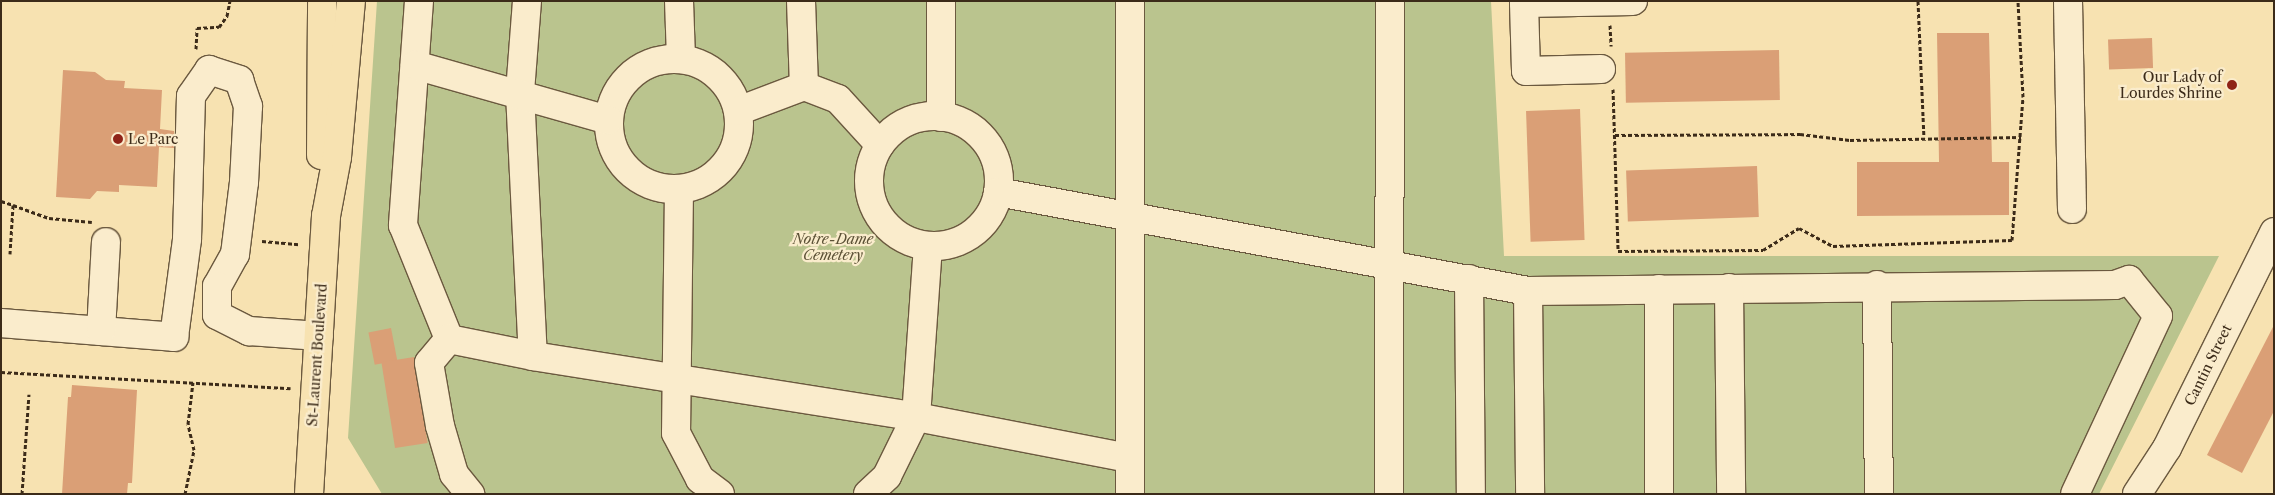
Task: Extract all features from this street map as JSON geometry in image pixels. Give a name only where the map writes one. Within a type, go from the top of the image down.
[{"type":"main road","name":"St-Laurent Boulevard","points":[[322,1],[321,155],[326,216]]},
{"type":"main road","name":"St-Laurent Boulevard","points":[[309,494],[326,216],[337,157],[351,1]]},
{"type":"street","points":[[418,1],[404,225],[449,339]]},
{"type":"street","points":[[527,1],[520,93],[532,356]]},
{"type":"street","points":[[679,1],[681,58]]},
{"type":"street","points":[[801,1],[804,86]]},
{"type":"street","points":[[941,1],[941,117]]},
{"type":"street","points":[[1130,1],[1130,494]]},
{"type":"street","points":[[1389,494],[1390,1]]},
{"type":"street","points":[[1600,69],[1526,71],[1524,3],[1633,1]]},
{"type":"street","points":[[2068,1],[2072,209]]},
{"type":"street","points":[[681,58],[702,64],[720,76],[733,94],[738,111],[738,137],[731,157],[716,174],[698,185],[679,189],[655,187],[635,177],[620,161],[614,148],[608,120],[612,99],[624,80],[639,68],[659,59],[681,58]]},
{"type":"street","points":[[414,65],[520,93],[608,120]]},
{"type":"street","points":[[1,323],[174,337],[187,238],[191,96],[209,70],[239,80],[248,106],[244,182],[236,254],[218,286],[217,315],[248,331],[319,336]]},
{"type":"street","points":[[738,111],[804,86],[838,99],[880,145]]},
{"type":"street","points":[[941,117],[957,120],[976,131],[988,144],[997,164],[998,192],[995,207],[983,225],[966,239],[946,246],[928,246],[903,239],[886,226],[874,207],[869,186],[870,172],[880,145],[895,129],[914,119],[941,117]]},
{"type":"street","points":[[679,189],[676,433],[700,479],[720,494]]},
{"type":"street","points":[[998,192],[1390,267],[1469,278],[1528,291],[2115,284],[2129,280],[2158,316],[2075,494]]},
{"type":"street","name":"Cantin Street","points":[[2137,494],[2168,448],[2274,232]]},
{"type":"street","points":[[101,331],[106,242]]},
{"type":"street","points":[[868,494],[886,476],[916,417],[928,246]]},
{"type":"street","points":[[1469,278],[1471,494]]},
{"type":"street","points":[[1877,286],[1879,494]]},
{"type":"street","points":[[1729,288],[1731,494]]},
{"type":"street","points":[[1659,494],[1660,289]]},
{"type":"street","points":[[1528,291],[1530,494]]},
{"type":"street","points":[[449,339],[532,356],[916,417],[1129,458]]},
{"type":"street","points":[[449,339],[429,363],[440,426],[454,474],[470,494]]},
{"type":"path","points":[[209,70],[195,62],[197,28],[218,27],[227,16],[230,1]]},
{"type":"path","points":[[1918,1],[1924,138]]},
{"type":"path","points":[[1609,2],[1612,60],[1600,69],[1614,92],[1618,251],[1763,250],[1799,228],[1833,246],[2012,240],[2021,137],[2018,1]]},
{"type":"path","points":[[1615,135],[1800,134],[1850,140],[2021,137]]},
{"type":"path","points":[[1,201],[49,218],[88,221],[104,226],[106,242]]},
{"type":"path","points":[[10,254],[13,205]]},
{"type":"path","points":[[1,372],[314,390]]},
{"type":"path","points":[[185,494],[194,450],[188,424],[193,382]]},
{"type":"path","points":[[22,494],[29,394]]},
{"type":"green space","name":"Notre-Dame Cemetery","points":[[377,1],[1491,1],[1504,256],[2219,256],[2099,494],[382,494],[348,438]]},
{"type":"building","points":[[1937,33],[1989,33],[1992,162],[2009,162],[2009,215],[1857,216],[1857,162],[1939,162]]},
{"type":"building","points":[[2152,38],[2153,68],[2109,70],[2108,40]]},
{"type":"building","points":[[1779,50],[1780,100],[1626,103],[1625,53]]},
{"type":"building","name":"Le Parc","points":[[63,70],[95,72],[106,80],[125,81],[124,88],[162,90],[160,129],[174,131],[174,148],[159,147],[157,187],[119,185],[119,192],[97,191],[90,199],[56,197]]},
{"type":"building","points":[[1580,109],[1585,240],[1531,242],[1526,111]]},
{"type":"building","points":[[1757,166],[1759,217],[1628,222],[1626,171]]},
{"type":"building","points":[[2274,325],[2274,411],[2242,473],[2207,455]]},
{"type":"building","points":[[391,328],[397,360],[375,365],[368,332]]},
{"type":"building","points":[[414,357],[428,443],[395,448],[381,362]]},
{"type":"building","points":[[72,385],[137,390],[132,483],[128,483],[127,494],[62,494],[68,397],[71,397]]},
{"type":"place","name":"Our Lady of Lourdes Shrine","points":[[2232,85]]},
{"type":"place","name":"Le Parc","points":[[118,139]]}]
